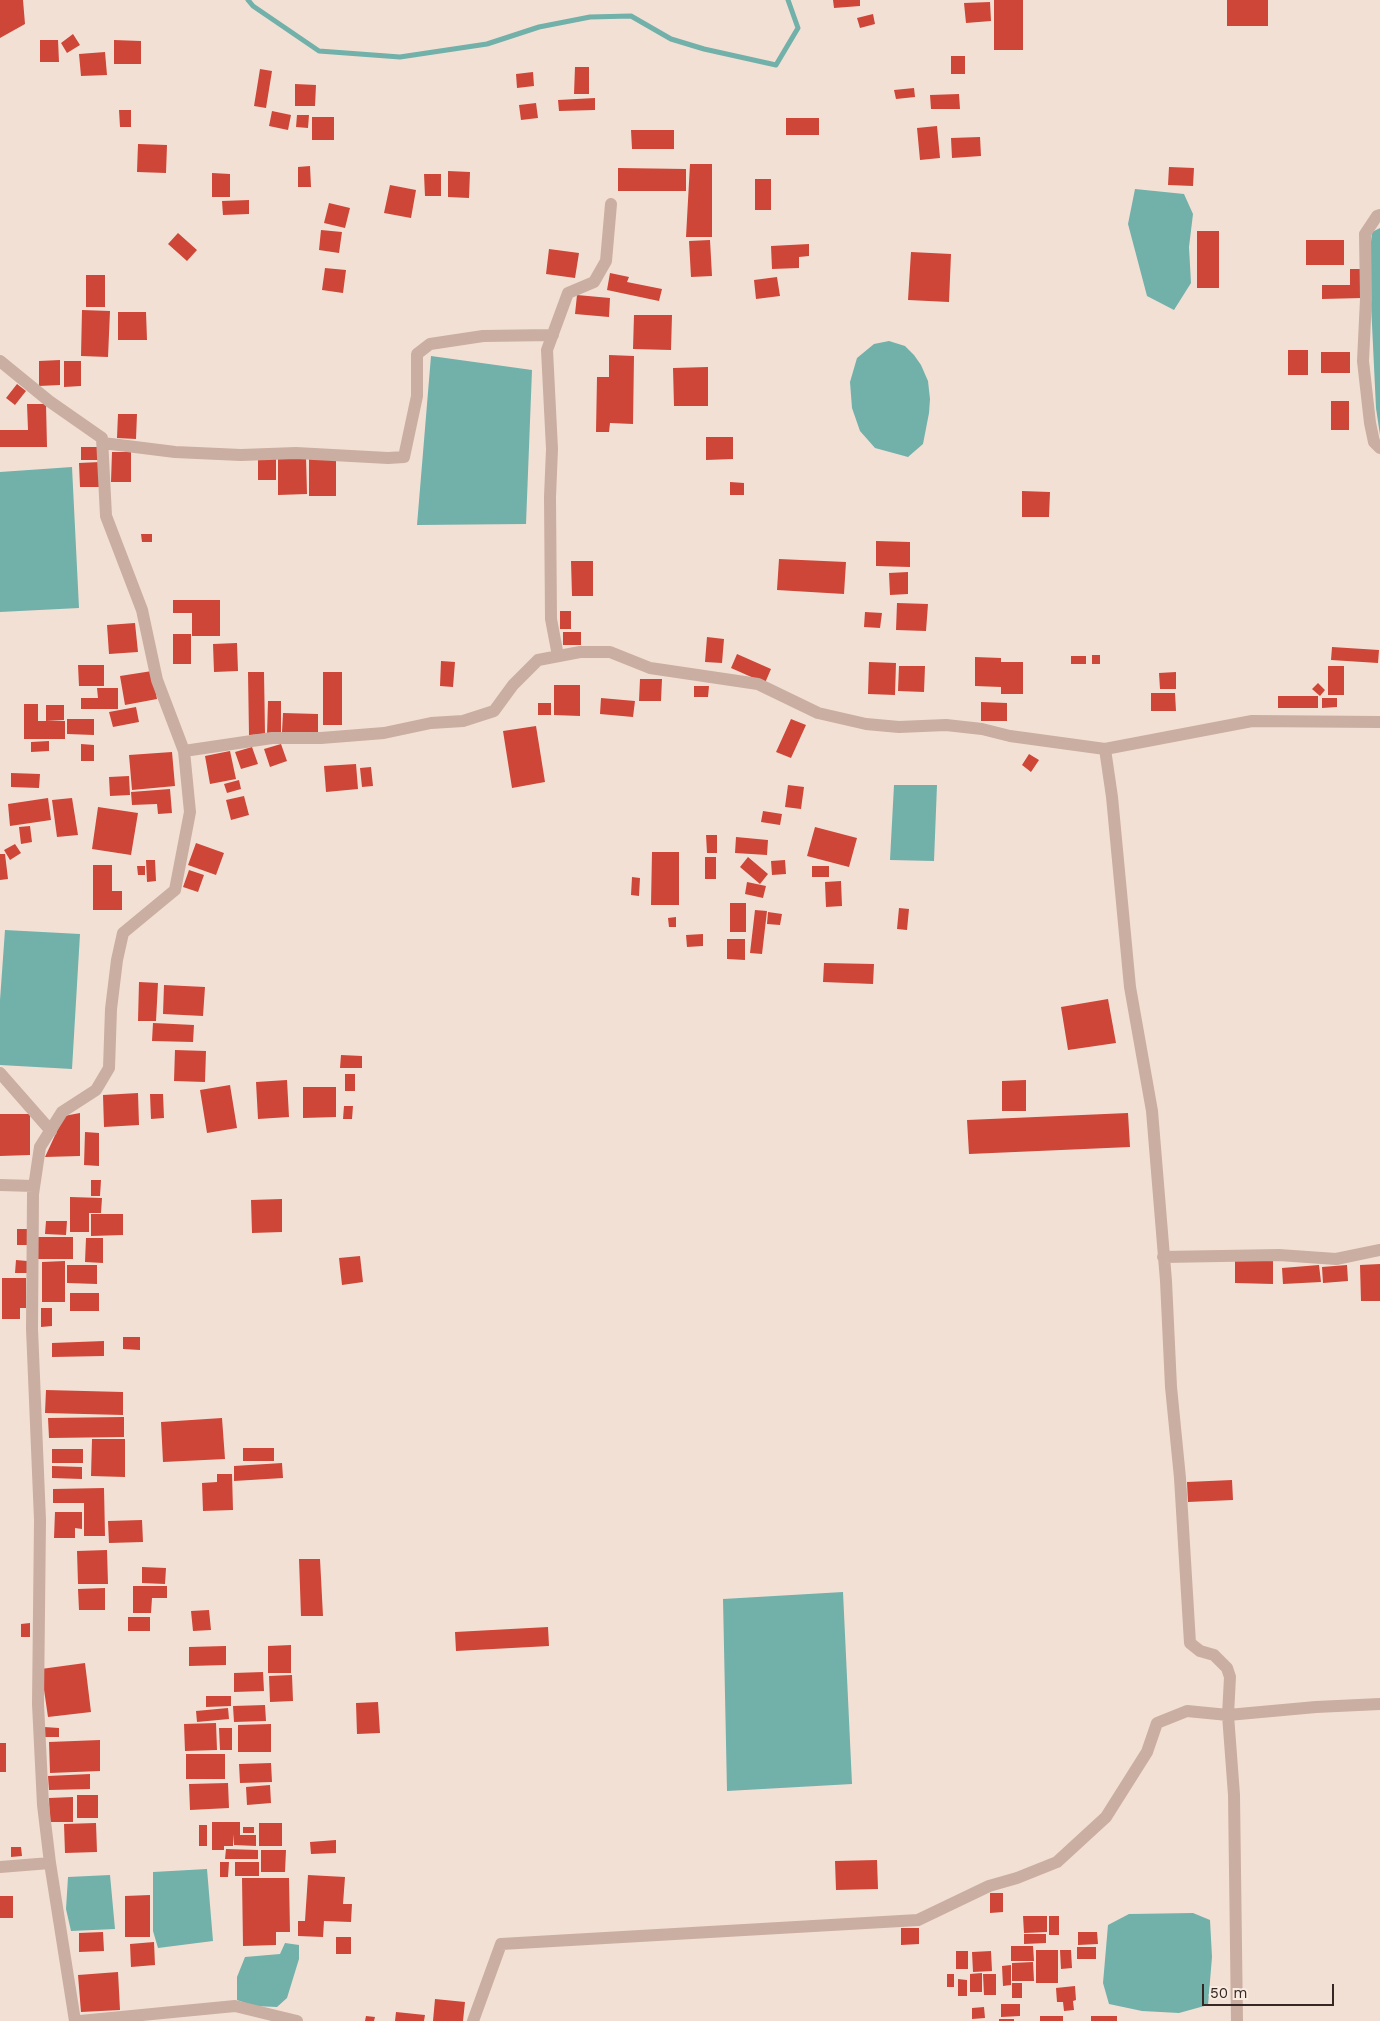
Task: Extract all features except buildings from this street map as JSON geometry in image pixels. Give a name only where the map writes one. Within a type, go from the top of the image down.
[{"type":"street","points":[[558,656],[551,619],[550,497],[552,450],[547,350],[568,293],[594,282],[606,261],[611,204]]},
{"type":"street","points":[[1380,215],[1377,216],[1365,234],[1366,299],[1363,361],[1370,423],[1374,442],[1380,448]]},
{"type":"street","points":[[103,443],[175,452],[241,455],[296,453],[388,458],[404,456],[417,396],[417,354],[430,344],[483,336],[553,335]]},
{"type":"street","points":[[0,361],[49,401],[102,438],[106,516],[142,610],[157,680],[184,751],[190,812],[175,890],[123,933],[117,960],[111,1009],[110,1068],[96,1090],[62,1112],[40,1147],[34,1186],[32,1329],[40,1520],[38,1704],[43,1805],[50,1863],[75,2021]]},
{"type":"street","points":[[184,751],[272,738],[321,738],[384,733],[431,722],[463,721],[494,711],[513,685],[538,660],[580,652],[610,652],[650,668],[758,684],[818,713],[866,724],[899,727],[964,727],[1105,749],[1252,721],[1380,722]]},
{"type":"street","points":[[1105,749],[1112,797],[1130,987],[1152,1111],[1171,1387],[1180,1478],[1190,1644],[1214,1655],[1227,1668],[1230,1677],[1228,1715],[1234,1796],[1237,2021]]},
{"type":"street","points":[[0,1073],[51,1130]]},
{"type":"street","points":[[0,1184],[34,1186]]},
{"type":"street","points":[[1163,1257],[1279,1256],[1336,1259],[1380,1250]]},
{"type":"street","points":[[473,2021],[501,1944],[918,1920],[989,1886],[1017,1878],[1056,1862],[1106,1817],[1147,1752],[1156,1723],[1187,1711],[1228,1715],[1316,1707],[1380,1704]]},
{"type":"street","points":[[0,1867],[50,1863]]},
{"type":"street","points":[[80,2021],[236,2006],[297,2021]]},
{"type":"water","points":[[1135,189],[1184,194],[1193,214],[1189,247],[1191,283],[1174,310],[1147,296],[1128,224]]},
{"type":"water","points":[[1380,228],[1380,435],[1376,408],[1369,262],[1372,232]]},
{"type":"water","points":[[889,341],[905,346],[914,355],[928,381],[929,413],[923,444],[908,457],[875,448],[860,431],[852,408],[850,382],[857,358],[874,344]]},
{"type":"water","points":[[431,356],[532,370],[526,524],[417,525]]},
{"type":"water","points":[[72,467],[79,608],[0,612],[0,472]]},
{"type":"water","points":[[894,785],[937,785],[934,861],[890,860]]},
{"type":"water","points":[[5,930],[80,934],[72,1069],[0,1065],[0,1000]]},
{"type":"water","points":[[843,1592],[852,1784],[727,1791],[723,1599]]},
{"type":"water","points":[[207,1869],[213,1941],[158,1948],[153,1931],[153,1872]]},
{"type":"water","points":[[110,1875],[115,1929],[71,1931],[66,1909],[68,1877]]},
{"type":"water","points":[[1193,1913],[1210,1920],[1212,1957],[1208,2005],[1179,2013],[1142,2011],[1109,2004],[1103,1983],[1108,1925],[1129,1914]]},
{"type":"water","points":[[285,1943],[299,1945],[299,1959],[287,1998],[277,2007],[254,2006],[237,2000],[237,1977],[245,1957],[280,1954]]},
{"type":"waterway","points":[[248,0],[253,6],[319,51],[400,57],[487,44],[539,27],[590,17],[631,16],[671,39],[704,49],[776,65],[798,28],[788,0]]}]
